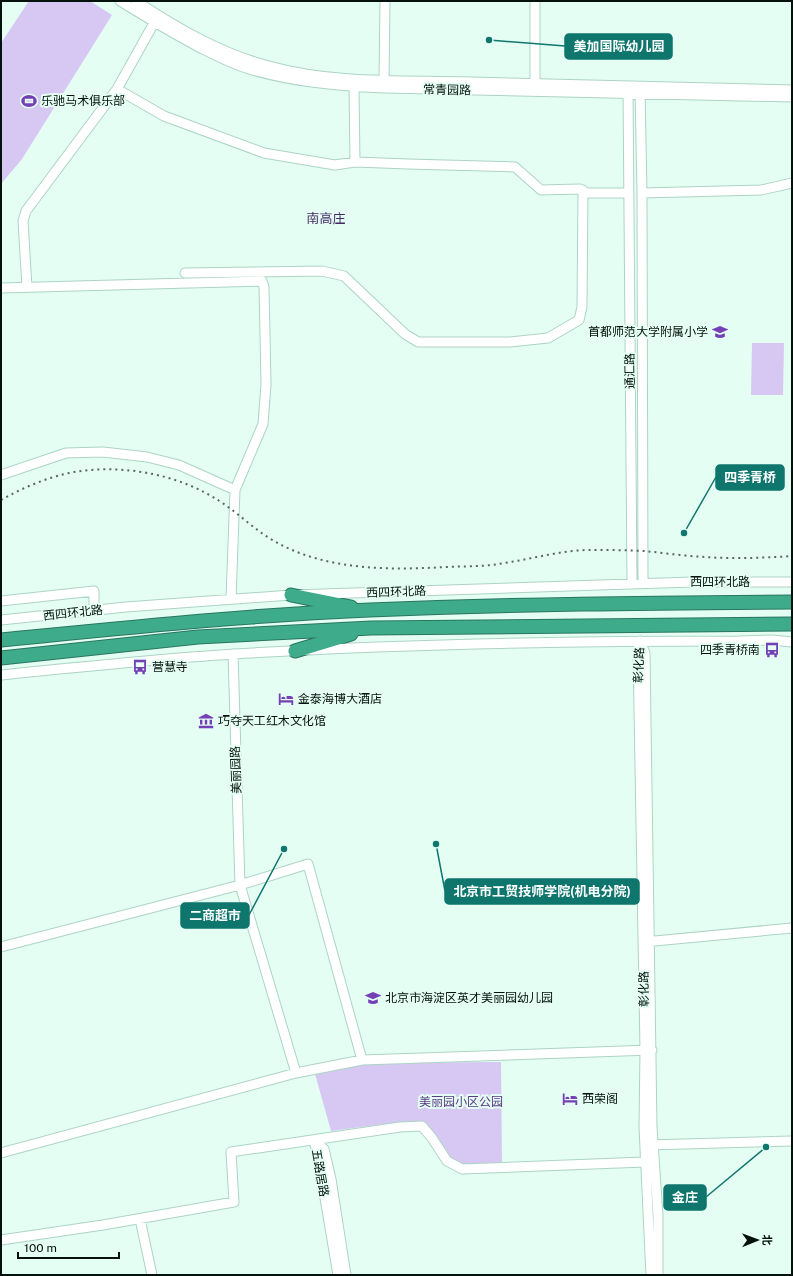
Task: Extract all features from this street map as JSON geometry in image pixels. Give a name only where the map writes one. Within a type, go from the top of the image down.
[{"type":"highway","points":[[291,594],[368,610]]},
{"type":"highway","name":"西四环北路","points":[[1,640],[197,620],[368,610],[567,604],[792,602]]},
{"type":"highway","points":[[1,658],[198,637],[371,628],[792,624]]},
{"type":"highway","points":[[295,651],[371,628]]},
{"type":"street","name":"常青园路","points":[[120,1],[154,22],[214,54],[248,69],[326,85],[354,87],[628,90],[792,90]]},
{"type":"street","name":"常青园路","points":[[136,1],[208,44],[268,66],[294,72],[327,77],[535,88]]},
{"type":"street","points":[[384,80],[385,1]]},
{"type":"street","points":[[535,1],[535,88]]},
{"type":"street","points":[[27,287],[23,221],[26,211],[116,89],[154,22]]},
{"type":"street","points":[[354,87],[355,162]]},
{"type":"street","points":[[116,89],[164,116],[264,153],[335,165],[355,162],[515,167],[542,190],[580,188],[587,192],[628,193]]},
{"type":"street","name":"通汇路","points":[[628,90],[632,584]]},
{"type":"street","name":"常青园路","points":[[640,90],[792,97]]},
{"type":"street","name":"通汇路","points":[[640,90],[642,193],[643,583]]},
{"type":"street","points":[[642,193],[761,190],[792,183]]},
{"type":"street","points":[[185,273],[322,271],[344,276],[405,334],[418,342],[510,342],[548,338],[579,320],[582,307],[583,190]]},
{"type":"street","points":[[1,288],[262,281],[264,287],[266,377],[263,424],[235,490],[231,599]]},
{"type":"street","points":[[1,474],[66,452],[103,452],[147,457],[179,465],[235,490]]},
{"type":"street","name":"西四环北路","points":[[1,620],[94,610],[291,594],[643,583],[792,582]]},
{"type":"street","points":[[1,600],[94,591],[94,610]]},
{"type":"street","points":[[1,675],[121,663],[233,654],[295,651],[505,643],[772,640],[792,642]]},
{"type":"street","name":"彰化路","points":[[640,641],[645,653],[649,1145],[658,1216],[658,1275]]},
{"type":"street","name":"美丽园路","points":[[233,654],[240,885],[296,1073]]},
{"type":"street","points":[[1,947],[240,885],[308,864],[362,1060]]},
{"type":"street","points":[[647,942],[792,928]]},
{"type":"street","points":[[1,1153],[296,1073],[362,1060],[648,1050]]},
{"type":"street","points":[[1,1240],[234,1202],[230,1152],[400,1127],[422,1126],[447,1161],[462,1169],[645,1162]]},
{"type":"street","name":"五路居路","points":[[314,1140],[338,1275]]},
{"type":"street","name":"五路居路","points":[[314,1140],[324,1150],[331,1179],[346,1275]]},
{"type":"street","points":[[649,1145],[792,1141]]},
{"type":"street","name":"彰化路","points":[[649,1145],[645,1162],[651,1275]]},
{"type":"street","points":[[140,1218],[152,1275]]},
{"type":"green space","name":"乐驰马术俱乐部","points":[[29,1],[90,1],[112,15],[22,159],[1,184],[1,43]]},
{"type":"green space","points":[[752,343],[784,343],[783,395],[751,395]]},
{"type":"green space","name":"美丽园小区公园","points":[[501,1062],[502,1163],[464,1166],[450,1158],[426,1123],[391,1123],[331,1131],[315,1074],[368,1063]]},
{"type":"railway","points":[[1,500],[36,483],[74,472],[112,469],[150,474],[169,478],[205,492],[227,506],[263,534],[298,552],[336,563],[377,568],[490,565],[565,552],[586,550],[644,551],[727,558],[792,556]]},
{"type":"place","name":"美加国际幼儿园","points":[[489,40]]},
{"type":"place","name":"乐驰马术俱乐部","points":[[29,101]]},
{"type":"place","name":"首都师范大学附属小学","points":[[720,332]]},
{"type":"place","name":"四季青桥","points":[[684,533]]},
{"type":"place","name":"四季青桥南","points":[[772,650]]},
{"type":"place","name":"营慧寺","points":[[140,667]]},
{"type":"place","name":"金泰海博大酒店","points":[[286,699]]},
{"type":"place","name":"巧夺天工红木文化馆","points":[[206,721]]},
{"type":"place","name":"北京市工贸技师学院(机电分院)","points":[[436,844]]},
{"type":"place","name":"二商超市","points":[[284,849]]},
{"type":"place","name":"北京市海淀区英才美丽园幼儿园","points":[[373,998]]},
{"type":"place","name":"西荣阁","points":[[570,1099]]},
{"type":"place","name":"金庄","points":[[766,1147]]},
{"type":"district","name":"南高庄","points":[[326,218]]}]
